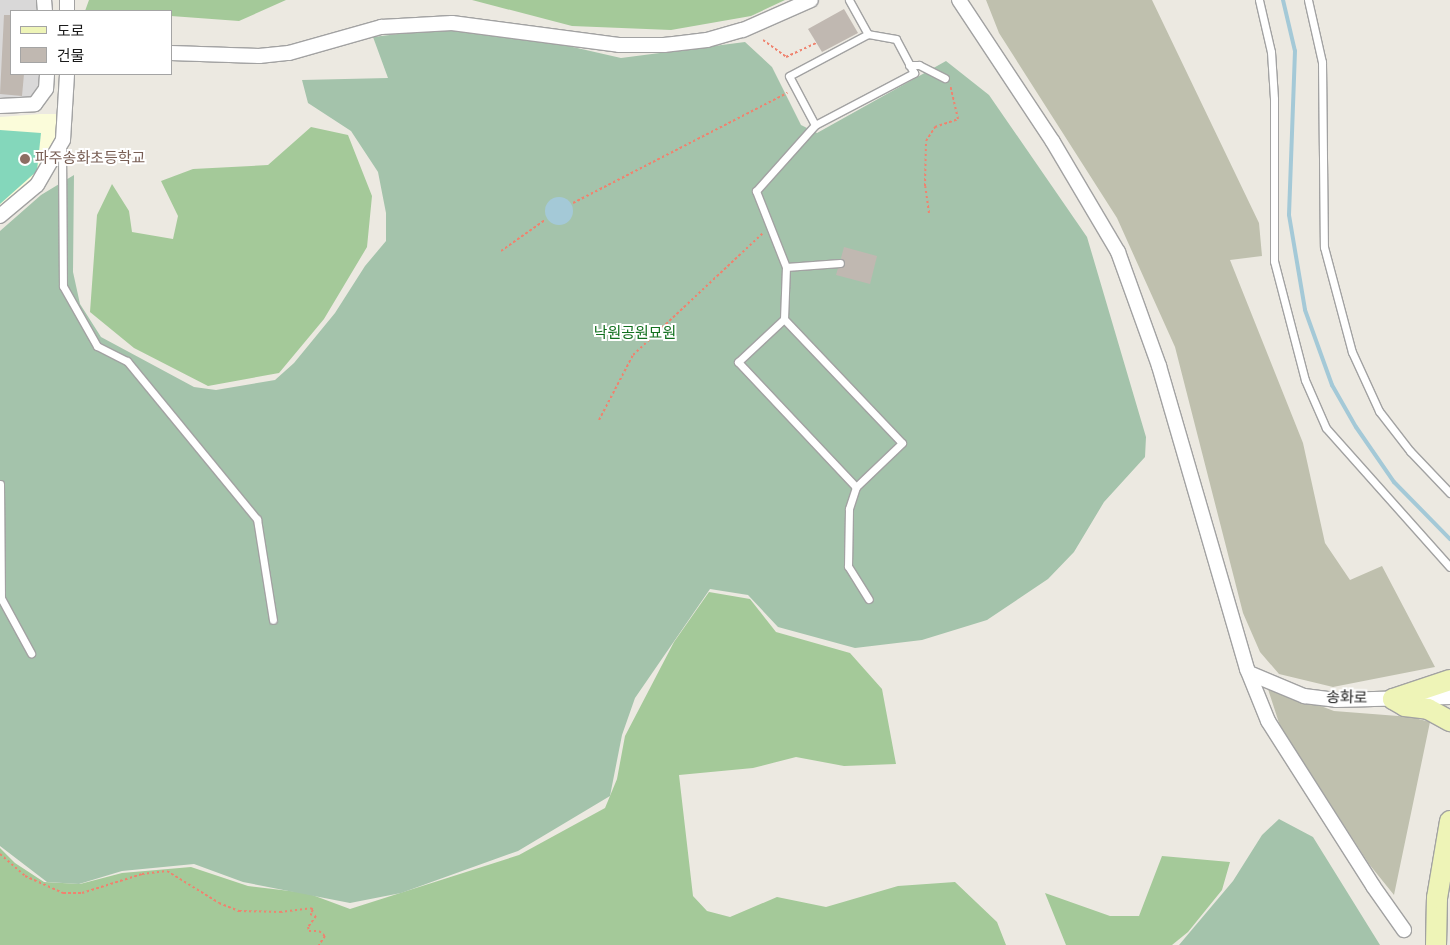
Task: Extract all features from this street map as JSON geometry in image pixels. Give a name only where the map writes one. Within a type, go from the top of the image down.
[{"type":"main road","points":[[1392,699],[1450,680]]},
{"type":"main road","points":[[1392,699],[1405,706],[1428,709],[1450,721]]},
{"type":"main road","points":[[1436,945],[1437,898],[1450,821]]},
{"type":"street","points":[[172,53],[242,56],[289,53],[381,26],[452,23],[619,46],[664,45],[707,40],[743,30],[811,0]]},
{"type":"street","points":[[959,0],[1053,142],[1118,252],[1178,425],[1249,674],[1268,721],[1373,886],[1404,930]]},
{"type":"street","points":[[0,106],[35,104],[46,90],[47,75]]},
{"type":"street","points":[[0,216],[37,185],[63,140],[67,75]]},
{"type":"street","name":"송화로","points":[[1249,674],[1304,696],[1336,700],[1450,697]]},
{"type":"lane","points":[[849,0],[868,34]]},
{"type":"lane","points":[[1258,0],[1271,52],[1274,99],[1274,260],[1305,380],[1326,428],[1450,567]]},
{"type":"lane","points":[[1308,0],[1322,62],[1321,224],[1324,247],[1352,352],[1380,411],[1410,451],[1450,493]]},
{"type":"lane","points":[[815,125],[789,76],[868,34],[896,39],[914,73],[815,125],[756,191],[786,267],[784,319],[738,362],[856,487]]},
{"type":"lane","points":[[909,65],[919,64],[945,78]]},
{"type":"lane","points":[[63,140],[63,286],[97,346],[127,361],[257,519],[273,620]]},
{"type":"lane","points":[[786,267],[840,263]]},
{"type":"lane","points":[[784,319],[902,443],[856,487],[849,509],[848,566],[869,598]]},
{"type":"lane","points":[[0,484],[1,598],[31,654]]},
{"type":"path","points":[[763,40],[786,57],[816,43]]},
{"type":"path","points":[[929,213],[925,186],[926,141],[935,127],[958,119],[952,89],[945,78]]},
{"type":"path","points":[[573,203],[796,89]]},
{"type":"path","points":[[501,250],[545,220]]},
{"type":"path","points":[[599,420],[633,355],[770,226]]},
{"type":"path","points":[[0,854],[25,876],[63,892],[82,893],[142,874],[167,872],[219,903],[239,911],[280,912],[311,908],[313,910],[310,914],[316,916],[308,927],[310,931],[320,931],[325,936],[320,945]]},
{"type":"shaded area","points":[[0,0],[53,0],[53,10],[10,10],[10,75],[48,75],[31,99],[0,101]]},
{"type":"shaded area","points":[[986,0],[1152,0],[1259,223],[1262,256],[1230,260],[1303,443],[1325,543],[1350,580],[1382,566],[1435,667],[1333,687],[1279,674],[1260,652],[1243,613],[1175,347],[1117,218],[999,33]]},
{"type":"shaded area","name":"파주송화초등학교","points":[[59,114],[59,139],[47,166],[0,211],[0,117]]},
{"type":"shaded area","points":[[1267,686],[1334,711],[1411,717],[1430,722],[1394,895],[1369,864],[1280,726]]},
{"type":"green space","points":[[89,0],[286,0],[239,21],[172,16],[172,10],[85,10]]},
{"type":"green space","points":[[472,0],[785,0],[751,16],[671,30],[572,26]]},
{"type":"green space","name":"낙원공원묘원","points":[[448,28],[564,45],[621,58],[745,42],[772,67],[801,125],[817,133],[946,61],[989,95],[1087,237],[1146,437],[1145,457],[1104,502],[1074,552],[1048,579],[987,620],[922,640],[855,648],[778,627],[748,595],[710,589],[635,698],[622,735],[610,796],[518,851],[401,893],[350,903],[243,882],[194,864],[122,871],[79,884],[47,882],[0,846],[0,231],[41,195],[74,175],[73,272],[80,304],[101,337],[194,387],[216,390],[275,380],[294,363],[335,313],[365,266],[386,241],[386,213],[378,172],[351,131],[308,103],[302,80],[388,78],[373,37]]},
{"type":"green space","points":[[311,127],[348,135],[372,196],[367,247],[324,319],[279,373],[208,386],[134,348],[90,312],[97,215],[112,184],[129,211],[132,232],[173,239],[178,216],[161,181],[193,169],[268,165]]},
{"type":"green space","points":[[0,130],[41,133],[37,171],[0,204]]},
{"type":"green space","points":[[709,592],[750,599],[776,632],[850,653],[882,689],[896,764],[844,766],[796,757],[753,768],[679,775],[693,896],[707,911],[730,917],[777,897],[826,907],[898,886],[955,882],[997,922],[1006,945],[0,945],[0,848],[15,863],[44,882],[80,884],[122,873],[191,867],[248,886],[307,893],[350,909],[519,855],[605,808],[617,779],[625,736],[674,642]]},
{"type":"green space","points":[[1279,819],[1313,837],[1380,945],[1179,945],[1233,881],[1262,835]]},
{"type":"green space","points":[[1162,856],[1230,862],[1222,890],[1188,932],[1172,945],[1066,945],[1045,893],[1110,916],[1139,916]]},
{"type":"water","points":[[559,197],[569,201],[573,211],[569,221],[559,225],[549,221],[545,211],[549,201]]},
{"type":"building","points":[[844,9],[858,33],[822,52],[808,29]]},
{"type":"building","points":[[4,15],[10,15],[10,75],[24,75],[22,96],[0,94]]},
{"type":"building","points":[[844,247],[877,256],[870,284],[836,275],[838,268],[845,265],[841,258]]},
{"type":"waterway","points":[[1283,0],[1295,51],[1289,215],[1305,310],[1332,385],[1356,427],[1394,482],[1450,539]]},
{"type":"place","name":"파주송화초등학교","points":[[25,159]]}]
